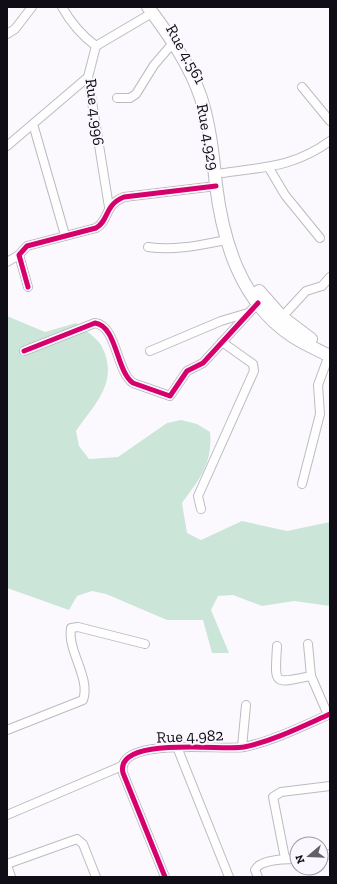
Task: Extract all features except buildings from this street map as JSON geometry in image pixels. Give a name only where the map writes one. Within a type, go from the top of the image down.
[{"type":"main road","name":"Rue 4.929","points":[[153,9],[189,68],[201,98],[210,135],[216,186],[226,240],[234,264],[244,284],[258,303],[279,326],[293,337],[330,353]]},
{"type":"main road","name":"Rue 4.561","points":[[153,9],[192,58],[205,88],[219,139],[230,229],[242,262],[256,288],[282,317],[330,353]]},
{"type":"street","points":[[7,34],[15,29],[32,7]]},
{"type":"street","points":[[62,7],[70,21],[82,35],[96,46],[153,9]]},
{"type":"street","points":[[117,98],[130,98],[136,94],[154,65],[173,42]]},
{"type":"street","name":"Rue 4.996","points":[[96,46],[88,77],[109,207]]},
{"type":"street","points":[[7,146],[88,77]]},
{"type":"street","points":[[302,87],[330,121]]},
{"type":"street","points":[[33,124],[65,235]]},
{"type":"street","points":[[223,173],[269,168],[292,162],[314,152],[330,141]]},
{"type":"street","points":[[269,168],[285,195],[320,238]]},
{"type":"street","points":[[7,262],[19,255],[27,246],[100,226],[109,207],[117,200],[124,197],[216,186]]},
{"type":"street","points":[[148,247],[164,249],[183,248],[226,240]]},
{"type":"street","points":[[19,255],[28,287]]},
{"type":"street","points":[[282,317],[306,291],[322,286],[330,277]]},
{"type":"street","points":[[24,351],[95,323],[100,324],[104,327],[114,346],[128,380],[153,391],[170,396],[187,371],[203,363],[258,303]]},
{"type":"street","points":[[150,351],[221,321],[249,313]]},
{"type":"street","points":[[201,509],[198,496],[254,371],[252,364],[222,342]]},
{"type":"street","points":[[302,484],[320,414],[318,385],[330,353]]},
{"type":"street","points":[[7,730],[83,700],[85,688],[69,637],[70,628],[78,627],[145,644]]},
{"type":"street","points":[[308,644],[312,676],[329,715]]},
{"type":"street","points":[[277,646],[276,675],[278,680],[283,682],[312,676]]},
{"type":"street","points":[[242,747],[246,705]]},
{"type":"street","name":"Rue 4.982","points":[[122,766],[130,755],[140,751],[177,748],[242,747],[262,742],[329,715]]},
{"type":"street","points":[[177,748],[229,877]]},
{"type":"street","points":[[7,814],[122,766],[165,877]]},
{"type":"street","points":[[285,858],[273,797],[281,792],[330,786]]},
{"type":"street","points":[[11,877],[7,865],[77,839],[84,844],[96,877]]},
{"type":"street","points":[[258,877],[255,870],[257,867],[285,858],[289,858]]},
{"type":"green space","points":[[7,316],[45,332],[76,323],[93,336],[101,345],[106,358],[108,370],[107,380],[98,401],[76,431],[79,446],[89,459],[118,457],[167,423],[181,420],[197,424],[210,432],[209,453],[204,470],[182,503],[187,533],[201,540],[242,521],[287,531],[330,522],[330,606],[294,601],[262,606],[233,595],[218,596],[211,610],[229,653],[212,653],[203,620],[167,620],[106,594],[92,591],[77,596],[69,610],[7,588]]},
{"type":"cycle path","points":[[28,287],[19,255],[27,246],[96,228],[103,221],[113,204],[124,197],[216,186]]},
{"type":"cycle path","points":[[24,351],[95,323],[102,326],[108,332],[123,369],[127,377],[133,383],[170,396],[187,371],[203,363],[258,303]]},
{"type":"cycle path","points":[[165,877],[123,773],[125,761],[135,753],[152,749],[173,747],[244,747],[277,737],[330,714]]}]
